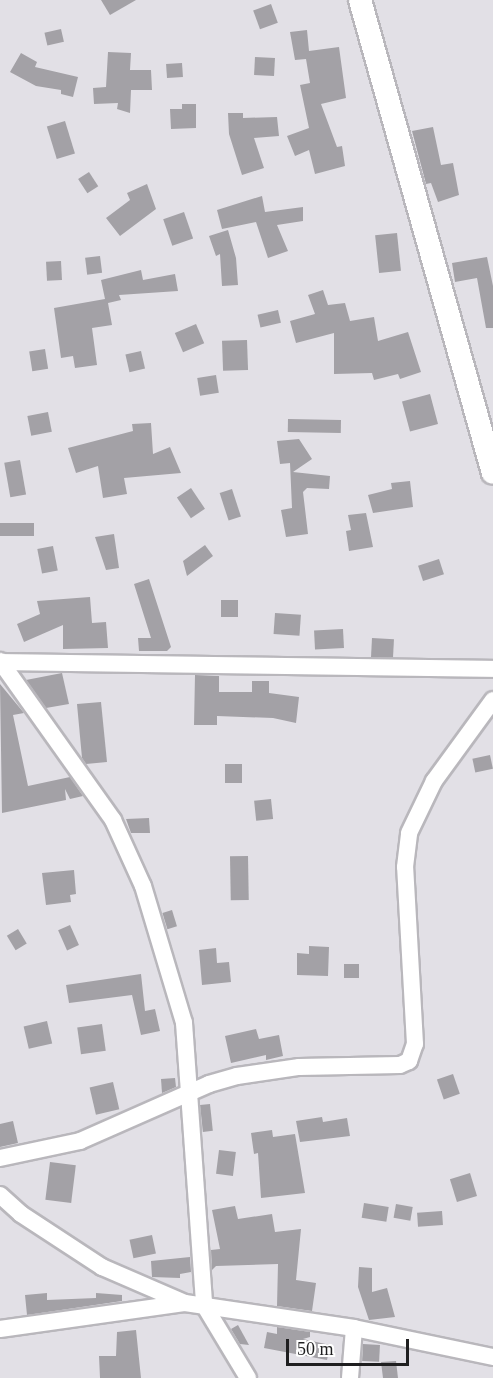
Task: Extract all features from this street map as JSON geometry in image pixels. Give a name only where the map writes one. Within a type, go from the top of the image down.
[{"type":"street","points":[[360,0],[493,473]]},
{"type":"street","points":[[1,661],[493,669]]},
{"type":"street","points":[[1,661],[113,820],[143,886],[184,1023],[204,1305],[248,1378]]},
{"type":"street","points":[[0,1158],[80,1141],[237,1076],[299,1067],[400,1065],[412,1057],[415,1044],[405,867],[409,833],[434,781],[493,700]]},
{"type":"street","points":[[0,1195],[21,1214],[102,1267],[185,1303]]},
{"type":"street","points":[[0,1329],[185,1303],[354,1328],[493,1358]]},
{"type":"street","points":[[350,1378],[354,1328]]},
{"type":"building","points":[[101,0],[136,0],[110,15]]},
{"type":"building","points":[[271,4],[278,23],[260,29],[253,10]]},
{"type":"building","points":[[61,29],[64,42],[47,45],[44,33]]},
{"type":"building","points":[[307,30],[309,51],[339,47],[346,98],[321,104],[337,147],[342,146],[345,166],[315,174],[309,150],[295,156],[287,136],[309,128],[300,85],[310,83],[306,59],[295,60],[290,32]]},
{"type":"building","points":[[108,52],[131,53],[130,70],[151,70],[152,90],[131,90],[130,113],[117,109],[118,103],[94,104],[93,88],[106,87]]},
{"type":"building","points":[[21,53],[37,62],[35,67],[78,77],[73,97],[61,94],[61,90],[36,86],[10,72]]},
{"type":"building","points":[[255,57],[275,58],[274,76],[254,75]]},
{"type":"building","points":[[182,63],[183,77],[167,78],[166,64]]},
{"type":"building","points":[[182,104],[196,104],[196,128],[171,129],[170,109],[182,109]]},
{"type":"building","points":[[228,113],[243,113],[243,118],[277,117],[279,136],[254,138],[264,168],[242,175],[229,134]]},
{"type":"building","points":[[65,121],[75,154],[57,159],[47,127]]},
{"type":"building","points":[[433,127],[441,165],[453,163],[459,195],[438,202],[431,183],[426,184],[412,131]]},
{"type":"building","points":[[89,172],[98,186],[87,193],[78,179]]},
{"type":"building","points":[[147,184],[156,209],[120,236],[106,218],[130,200],[127,193]]},
{"type":"building","points":[[262,196],[265,212],[303,207],[303,221],[277,225],[288,251],[268,258],[256,222],[222,229],[217,210]]},
{"type":"building","points":[[184,212],[193,238],[172,246],[163,219]]},
{"type":"building","points":[[228,230],[236,258],[238,285],[222,286],[220,254],[216,256],[209,236]]},
{"type":"building","points":[[397,233],[401,271],[379,273],[375,235]]},
{"type":"building","points":[[100,256],[102,273],[87,275],[85,258]]},
{"type":"building","points":[[487,257],[493,286],[493,328],[486,328],[477,278],[455,282],[452,263]]},
{"type":"building","points":[[61,261],[62,280],[47,281],[46,262]]},
{"type":"building","points":[[141,270],[143,280],[175,274],[178,291],[119,295],[121,300],[108,303],[112,325],[92,328],[97,365],[75,368],[73,356],[61,358],[54,308],[105,299],[101,280]]},
{"type":"building","points":[[323,290],[328,305],[345,303],[350,321],[374,317],[378,341],[408,332],[421,372],[400,379],[398,374],[374,380],[372,373],[334,374],[334,333],[296,343],[290,321],[315,314],[308,295]]},
{"type":"building","points":[[278,310],[281,323],[260,327],[258,315]]},
{"type":"building","points":[[196,324],[204,343],[183,352],[175,333]]},
{"type":"building","points":[[247,340],[248,370],[223,371],[222,341]]},
{"type":"building","points":[[45,349],[48,369],[32,371],[29,352]]},
{"type":"building","points":[[141,351],[145,369],[129,372],[125,355]]},
{"type":"building","points":[[216,375],[219,393],[200,396],[197,378]]},
{"type":"building","points":[[430,394],[438,424],[410,431],[402,402]]},
{"type":"building","points":[[48,412],[52,432],[31,436],[27,416]]},
{"type":"building","points":[[288,419],[341,420],[341,433],[288,432]]},
{"type":"building","points":[[151,423],[153,454],[170,447],[181,473],[124,478],[127,494],[103,498],[98,466],[76,473],[68,448],[133,431],[132,424]]},
{"type":"building","points":[[299,439],[312,459],[293,472],[330,476],[329,489],[307,488],[303,492],[308,534],[286,537],[281,510],[292,508],[290,463],[280,464],[277,441]]},
{"type":"building","points":[[20,460],[26,494],[10,497],[4,463]]},
{"type":"building","points":[[410,481],[413,507],[373,513],[368,495],[392,489],[391,483]]},
{"type":"building","points":[[191,488],[205,509],[191,518],[177,498]]},
{"type":"building","points":[[232,489],[241,517],[229,521],[220,493]]},
{"type":"building","points":[[366,513],[373,547],[349,551],[346,531],[351,530],[348,515]]},
{"type":"building","points":[[0,523],[34,523],[34,536],[0,536]]},
{"type":"building","points":[[114,534],[119,568],[106,570],[95,537]]},
{"type":"building","points":[[205,545],[213,556],[187,576],[183,561]]},
{"type":"building","points":[[53,546],[58,571],[42,574],[37,549]]},
{"type":"building","points":[[439,559],[444,574],[423,581],[418,566]]},
{"type":"building","points":[[149,579],[171,647],[167,651],[139,651],[138,638],[151,638],[134,584]]},
{"type":"building","points":[[90,597],[92,623],[106,622],[108,648],[63,649],[63,625],[24,642],[17,624],[40,614],[37,601]]},
{"type":"building","points":[[221,600],[238,600],[238,617],[221,617]]},
{"type":"building","points":[[275,613],[301,615],[299,636],[274,634]]},
{"type":"building","points":[[343,629],[344,648],[315,649],[314,631]]},
{"type":"building","points":[[372,638],[394,639],[393,658],[371,657]]},
{"type":"building","points":[[62,673],[69,704],[46,708],[26,680]]},
{"type":"building","points":[[195,675],[219,676],[219,692],[252,692],[252,681],[269,681],[269,693],[299,697],[296,723],[273,718],[217,716],[217,725],[194,725]]},
{"type":"building","points":[[0,684],[24,713],[13,715],[28,786],[70,777],[83,796],[70,799],[65,789],[66,800],[2,813]]},
{"type":"building","points":[[101,702],[107,762],[86,764],[82,758],[77,704]]},
{"type":"building","points":[[490,755],[493,769],[475,772],[472,759]]},
{"type":"building","points":[[225,764],[242,764],[242,783],[225,783]]},
{"type":"building","points":[[271,799],[273,819],[256,821],[254,801]]},
{"type":"building","points":[[149,818],[150,833],[131,833],[126,819]]},
{"type":"building","points":[[230,856],[248,856],[249,900],[231,900]]},
{"type":"building","points":[[74,870],[76,894],[70,895],[71,902],[46,905],[42,873]]},
{"type":"building","points":[[172,910],[177,926],[167,929],[162,913]]},
{"type":"building","points":[[70,925],[79,945],[67,950],[58,930]]},
{"type":"building","points":[[18,929],[27,944],[16,950],[7,936]]},
{"type":"building","points":[[309,946],[329,947],[328,976],[297,975],[297,953],[309,954]]},
{"type":"building","points":[[216,948],[217,963],[229,962],[231,982],[202,985],[199,950]]},
{"type":"building","points":[[344,964],[359,964],[359,978],[344,978]]},
{"type":"building","points":[[141,974],[145,1011],[155,1009],[160,1031],[141,1035],[132,995],[69,1003],[66,985]]},
{"type":"building","points":[[47,1021],[52,1043],[29,1049],[24,1026]]},
{"type":"building","points":[[102,1024],[106,1051],[81,1054],[77,1027]]},
{"type":"building","points":[[256,1029],[259,1039],[279,1035],[283,1056],[266,1060],[266,1055],[231,1063],[225,1036]]},
{"type":"building","points":[[453,1074],[460,1094],[444,1099],[437,1080]]},
{"type":"building","points":[[175,1078],[176,1087],[162,1093],[161,1079]]},
{"type":"building","points":[[113,1082],[119,1109],[96,1115],[90,1087]]},
{"type":"building","points":[[210,1104],[213,1131],[203,1132],[200,1105]]},
{"type":"building","points":[[322,1117],[323,1122],[347,1118],[350,1136],[300,1142],[296,1121]]},
{"type":"building","points":[[13,1121],[18,1143],[0,1147],[0,1124]]},
{"type":"building","points":[[272,1130],[273,1137],[295,1134],[305,1193],[261,1198],[258,1153],[254,1154],[251,1133]]},
{"type":"building","points":[[219,1150],[236,1152],[233,1176],[216,1174]]},
{"type":"building","points":[[50,1162],[76,1165],[71,1203],[45,1200]]},
{"type":"building","points":[[470,1173],[477,1196],[457,1202],[450,1179]]},
{"type":"building","points":[[364,1203],[389,1207],[386,1222],[362,1218]]},
{"type":"building","points":[[396,1204],[413,1207],[410,1221],[394,1218]]},
{"type":"building","points":[[235,1206],[238,1219],[272,1214],[275,1232],[301,1229],[296,1280],[316,1283],[312,1311],[277,1306],[278,1264],[216,1266],[212,1270],[211,1250],[220,1249],[212,1210]]},
{"type":"building","points":[[442,1211],[443,1225],[418,1227],[417,1213]]},
{"type":"building","points":[[152,1235],[156,1254],[133,1258],[130,1240]]},
{"type":"building","points":[[190,1257],[191,1272],[180,1274],[180,1278],[152,1277],[151,1261]]},
{"type":"building","points":[[359,1267],[372,1268],[372,1292],[387,1288],[395,1317],[369,1320],[358,1287]]},
{"type":"building","points":[[47,1293],[47,1300],[96,1298],[96,1293],[122,1295],[122,1301],[27,1315],[25,1295]]},
{"type":"building","points":[[238,1325],[249,1345],[240,1344],[231,1329]]},
{"type":"building","points":[[277,1327],[310,1332],[310,1337],[303,1339],[330,1345],[327,1360],[264,1348],[267,1332],[277,1334]]},
{"type":"building","points":[[136,1330],[141,1378],[100,1378],[99,1356],[116,1356],[117,1332]]},
{"type":"building","points":[[363,1344],[380,1345],[379,1362],[362,1361]]},
{"type":"building","points":[[396,1361],[398,1378],[383,1378],[381,1362]]}]
